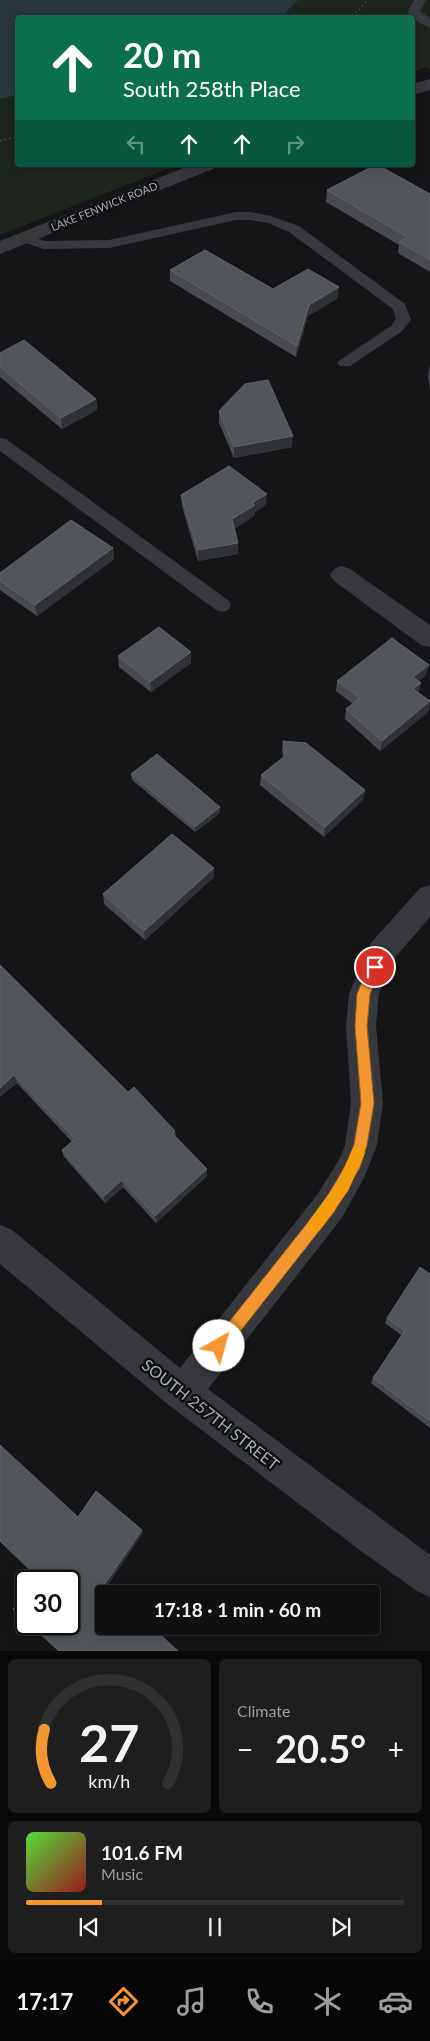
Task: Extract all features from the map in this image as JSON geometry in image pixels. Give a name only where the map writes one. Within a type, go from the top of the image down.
[{"type":"street","points":[[415,89],[430,84]]},
{"type":"street","name":"LAKE FENWICK ROAD","points":[[0,248],[202,167]]},
{"type":"street","points":[[342,575],[430,638]]},
{"type":"street","points":[[183,1393],[329,1207],[353,1167],[364,1126],[367,1082],[361,1026],[364,994],[380,953],[430,897]]},
{"type":"street","name":"SOUTH 257TH STREET","points":[[0,1242],[183,1393],[293,1478],[430,1578]]},
{"type":"lane","points":[[420,0],[414,12],[429,23]]},
{"type":"lane","points":[[25,238],[43,245],[109,244],[236,216],[271,220],[294,229],[400,307],[404,320],[396,329],[344,362]]},
{"type":"lane","points":[[0,443],[222,605]]},
{"type":"path","points":[[352,15],[367,0]]},
{"type":"path","points":[[0,141],[15,137]]},
{"type":"shaded area","points":[[0,0],[430,0],[430,69],[426,67],[415,71],[415,15],[15,15],[15,167],[172,167],[0,235]]},
{"type":"shaded area","points":[[0,0],[298,0],[285,15],[15,15],[15,95],[0,99]]},
{"type":"building","points":[[371,167],[382,167],[430,194],[430,260],[399,242],[407,237],[327,190]]},
{"type":"building","points":[[205,250],[273,289],[308,269],[339,287],[309,305],[297,346],[170,270]]},
{"type":"building","points":[[24,340],[96,399],[61,418],[0,367],[0,353]]},
{"type":"building","points":[[268,380],[293,436],[234,447],[219,411],[245,384]]},
{"type":"building","points":[[229,466],[267,494],[252,503],[255,505],[232,519],[238,543],[198,550],[181,495]]},
{"type":"building","points":[[71,520],[113,548],[35,605],[0,581],[0,573]]},
{"type":"building","points":[[159,627],[191,652],[150,682],[118,656]]},
{"type":"building","points":[[392,638],[429,665],[413,677],[421,683],[413,689],[430,701],[382,741],[346,709],[360,698],[337,681]]},
{"type":"building","points":[[283,741],[306,743],[365,790],[325,827],[261,775],[285,756]]},
{"type":"building","points":[[157,754],[220,807],[195,827],[131,774]]},
{"type":"building","points":[[172,834],[214,868],[144,931],[103,894]]},
{"type":"building","points":[[0,965],[128,1092],[134,1087],[175,1131],[172,1133],[207,1169],[155,1216],[122,1180],[103,1197],[62,1150],[75,1139],[14,1075],[0,1088]]},
{"type":"building","points":[[420,1267],[430,1274],[430,1421],[373,1378],[405,1331],[387,1318]]},
{"type":"building","points":[[0,1445],[78,1517],[96,1491],[142,1530],[104,1585],[95,1585],[95,1635],[161,1635],[178,1651],[59,1651],[41,1635],[80,1635],[80,1570],[30,1570],[0,1541]]},
{"type":"slow traffic","points":[[314,1226],[343,1186],[358,1153]]},
{"type":"route","points":[[219,1346],[329,1207],[353,1167],[361,1145],[367,1103],[367,1082],[361,1026],[364,994],[375,967]]}]
